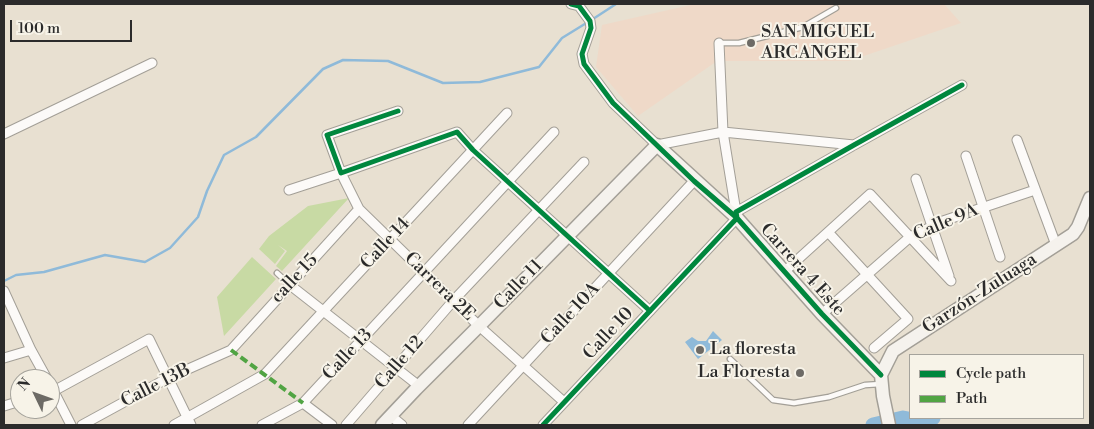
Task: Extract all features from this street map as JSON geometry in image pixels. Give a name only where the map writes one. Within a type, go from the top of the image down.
[{"type":"street","points":[[577,4],[590,21],[591,28],[582,54],[584,64],[613,103],[657,145],[723,132],[854,145]]},
{"type":"street","points":[[719,43],[723,132],[737,215]]},
{"type":"street","points":[[5,131],[152,62]]},
{"type":"street","name":"Calle 10","points":[[543,425],[737,215],[854,145],[962,85]]},
{"type":"street","name":"Carrera 2E","points":[[398,111],[327,135],[342,173],[360,209],[453,301],[564,402]]},
{"type":"street","name":"Calle 14","points":[[174,425],[189,422],[265,374],[507,113]]},
{"type":"street","points":[[289,190],[458,132],[473,150],[538,211],[650,311]]},
{"type":"street","name":"Calle 13","points":[[262,425],[303,403],[554,132]]},
{"type":"street","points":[[1017,140],[1056,245]]},
{"type":"street","name":"Carrera 4 Este","points":[[657,145],[694,181],[737,215],[882,385]]},
{"type":"street","name":"Calle 11","points":[[386,420],[657,145]]},
{"type":"street","points":[[966,156],[1000,256]]},
{"type":"street","name":"Calle 12","points":[[346,425],[453,301],[584,162]]},
{"type":"street","points":[[785,271],[870,194],[951,281],[916,179]]},
{"type":"street","name":"Calle 10A","points":[[468,425],[694,181]]},
{"type":"street","name":"Calle 9A","points":[[822,314],[868,276],[910,237],[943,220],[1035,190]]},
{"type":"street","name":"Garzón-Zuluaga","points":[[882,385],[893,351],[1073,234],[1078,227],[1090,198]]},
{"type":"street","name":"calle 15","points":[[231,350],[360,209]]},
{"type":"street","points":[[828,232],[908,320],[874,348]]},
{"type":"street","points":[[290,285],[419,386]]},
{"type":"street","points":[[4,291],[41,369]]},
{"type":"street","points":[[60,385],[149,339],[189,422]]},
{"type":"street","points":[[4,358],[31,350]]},
{"type":"street","name":"Calle 13B","points":[[82,425],[168,378],[231,350]]},
{"type":"street","points":[[882,385],[889,425]]},
{"type":"street","points":[[303,403],[332,425]]},
{"type":"street","points":[[60,406],[71,425]]},
{"type":"street","points":[[386,420],[402,425]]},
{"type":"lane","points":[[719,43],[739,43],[802,27],[836,8]]},
{"type":"lane","points":[[277,273],[290,285]]},
{"type":"lane","points":[[730,360],[772,400],[794,403],[829,397],[866,386],[882,385]]},
{"type":"shaded area","name":"SAN MIGUEL ARCANGEL","points":[[695,4],[944,4],[961,23],[849,61],[717,61],[638,116],[596,67],[602,25]]},
{"type":"green space","points":[[349,198],[282,271],[276,266],[287,251],[278,245],[285,251],[275,264],[259,249],[269,236],[308,206]]},
{"type":"green space","points":[[252,257],[276,279],[224,336],[217,297]]},
{"type":"water","name":"La floresta","points":[[713,331],[722,340],[698,359],[685,342],[692,337],[698,341],[706,341]]},
{"type":"waterway","points":[[593,19],[616,4]]},
{"type":"waterway","points":[[4,281],[16,275],[44,272],[105,255],[145,262],[170,248],[198,217],[207,191],[224,155],[256,137],[323,69],[343,60],[388,61],[443,83],[480,82],[539,67],[562,38],[588,22]]},
{"type":"waterway","points":[[873,425],[903,418],[919,421],[928,419]]},
{"type":"marked path","points":[[231,350],[303,403]]},
{"type":"cycle path","points":[[571,4],[579,6],[590,21],[591,28],[582,54],[584,64],[613,103],[694,181],[737,218],[822,314],[881,375]]},
{"type":"cycle path","points":[[543,425],[737,218],[736,212],[962,85]]},
{"type":"cycle path","points":[[398,111],[327,135],[341,173],[457,132],[473,150],[650,311]]},
{"type":"place","name":"SAN MIGUEL ARCANGEL","points":[[751,43]]},
{"type":"place","name":"La floresta","points":[[700,350]]},
{"type":"place","name":"La Floresta","points":[[800,373]]}]
